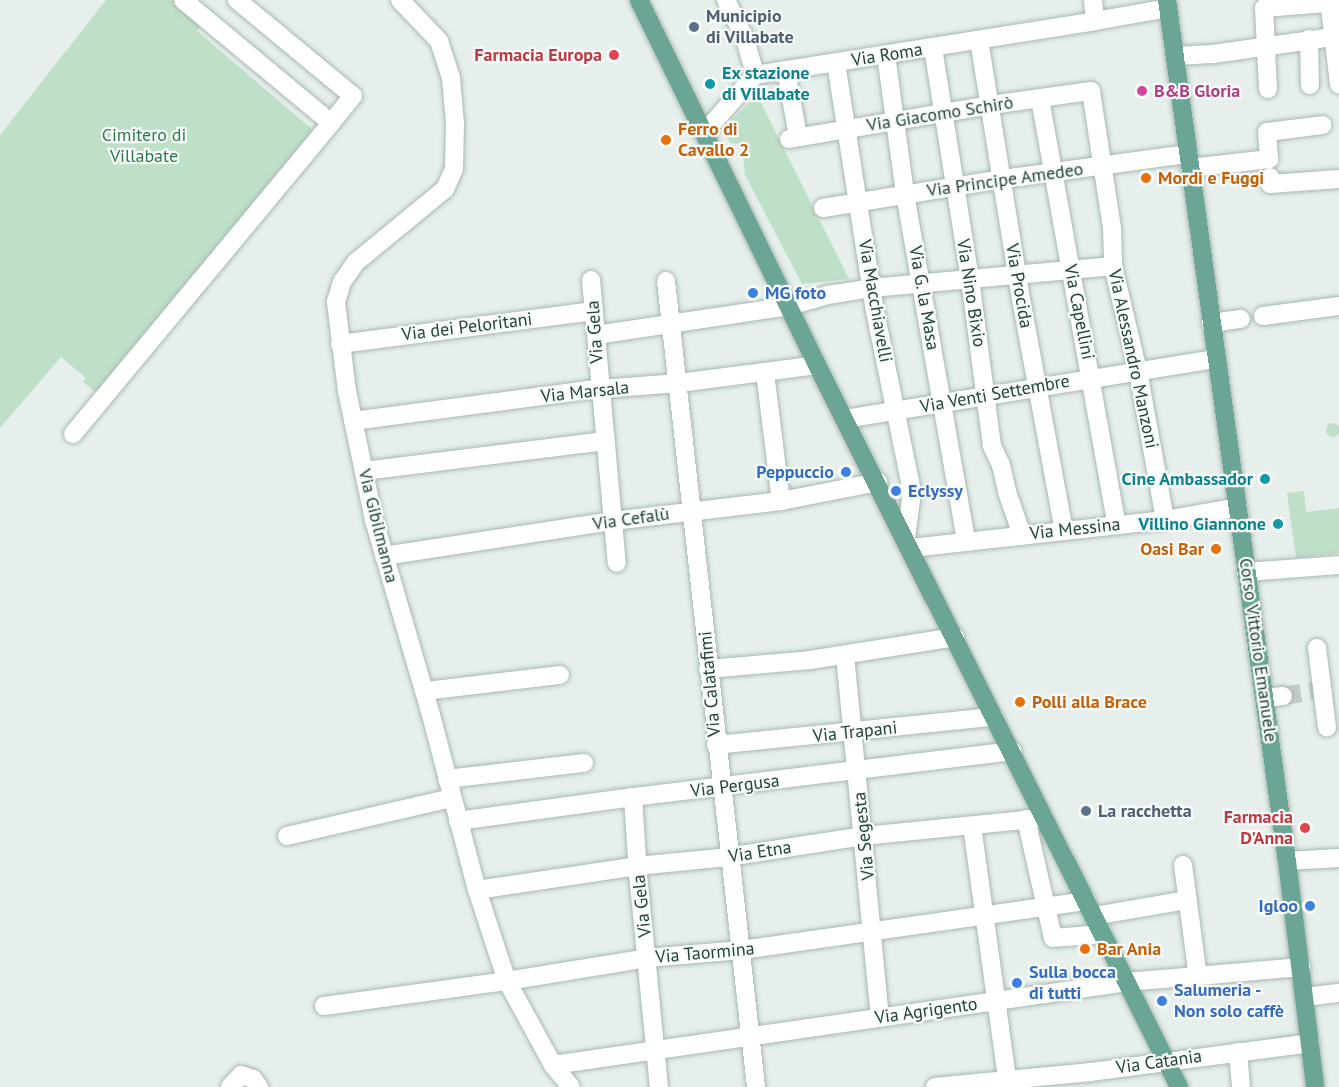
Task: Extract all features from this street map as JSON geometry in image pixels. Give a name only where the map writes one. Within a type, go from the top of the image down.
[{"type":"main road","points":[[639,0],[818,365],[1179,1087]]},
{"type":"main road","name":"Corso Vittorio Emanuele","points":[[1168,4],[1287,861],[1316,1087]]},
{"type":"street","points":[[73,434],[353,96],[237,0]]},
{"type":"street","name":"Via Gibilmanna","points":[[400,0],[439,41],[452,78],[455,124],[454,169],[446,189],[356,262],[342,282],[336,302],[340,344],[353,421],[384,556],[425,691],[477,890],[507,981],[554,1065],[571,1087]]},
{"type":"street","points":[[704,133],[755,75],[745,39],[726,0]]},
{"type":"street","points":[[1093,0],[1095,21]]},
{"type":"street","points":[[190,2],[331,123]]},
{"type":"street","points":[[1268,89],[1264,8],[1333,2],[1339,84]]},
{"type":"street","name":"Via Roma","points":[[755,75],[1095,21],[1168,4]]},
{"type":"street","points":[[1175,56],[1337,36]]},
{"type":"street","points":[[1309,39],[1310,85]]},
{"type":"street","name":"Via Procida","points":[[980,40],[1017,275],[1064,531]]},
{"type":"street","name":"Via Nino Bixio","points":[[933,48],[970,279],[993,446],[1022,535]]},
{"type":"street","name":"Via G. la Masa","points":[[886,55],[894,122],[966,541]]},
{"type":"street","name":"Via Macchiavelli","points":[[836,63],[872,288],[912,492],[909,543]]},
{"type":"street","name":"Via Giacomo Schirò","points":[[786,70],[794,138],[991,105],[1091,91]]},
{"type":"street","name":"Via Alessandro Manzoni","points":[[1091,91],[1112,229],[1113,266],[1138,371],[1165,519]]},
{"type":"street","name":"Via Capellini","points":[[1040,99],[1117,525]]},
{"type":"street","points":[[1269,171],[1267,132],[1323,125]]},
{"type":"street","name":"Via Principe Amedeo","points":[[823,208],[1052,172],[1101,166],[1189,161],[1339,179]]},
{"type":"street","points":[[596,335],[789,306],[828,295],[872,288],[1113,266]]},
{"type":"street","name":"Via Gela","points":[[591,280],[617,563]]},
{"type":"street","name":"Via Calatafimi","points":[[666,281],[679,383],[728,857],[742,951],[756,1087]]},
{"type":"street","points":[[1263,316],[1339,306]]},
{"type":"street","name":"Via dei Peloritani","points":[[340,344],[594,311]]},
{"type":"street","points":[[1211,323],[1242,319]]},
{"type":"street","name":"Via Venti Settembre","points":[[845,419],[1216,359]]},
{"type":"street","name":"Via Marsala","points":[[353,421],[600,389],[679,383],[818,365]]},
{"type":"street","points":[[765,373],[781,501]]},
{"type":"street","points":[[364,471],[605,441]]},
{"type":"street","name":"Via Cefalù","points":[[384,556],[613,521],[781,501],[878,482]]},
{"type":"street","name":"Via Messina","points":[[909,543],[966,541],[1064,531],[1165,519],[1238,507]]},
{"type":"street","points":[[1246,572],[1339,565]]},
{"type":"street","points":[[708,669],[845,655],[955,637]]},
{"type":"street","points":[[1317,648],[1326,690],[1327,728]]},
{"type":"street","name":"Via Segesta","points":[[845,655],[880,1017]]},
{"type":"street","points":[[425,691],[560,675]]},
{"type":"street","points":[[1264,698],[1283,696]]},
{"type":"street","name":"Via Trapani","points":[[716,746],[994,717]]},
{"type":"street","name":"Via Pergusa","points":[[458,821],[633,797],[1011,752]]},
{"type":"street","points":[[447,779],[584,763]]},
{"type":"street","name":"Via Gela","points":[[633,797],[637,866],[659,1087]]},
{"type":"street","points":[[287,836],[452,798]]},
{"type":"street","name":"Via Etna","points":[[477,890],[637,866],[728,857],[864,836],[1044,818]]},
{"type":"street","points":[[1026,819],[1053,938],[1103,934]]},
{"type":"street","points":[[972,826],[1007,1084]]},
{"type":"street","points":[[1287,861],[1339,858]]},
{"type":"street","points":[[1183,865],[1198,976]]},
{"type":"street","name":"Via Taormina","points":[[324,1006],[507,981],[647,958],[742,951],[1046,907],[1090,909],[1188,900]]},
{"type":"street","name":"Via Agrigento","points":[[554,1065],[1127,982],[1301,967]]},
{"type":"street","points":[[1305,997],[1339,993]]},
{"type":"street","name":"Via Catania","points":[[935,1087],[1092,1079],[1166,1061],[1310,1043]]},
{"type":"street","points":[[1238,1052],[1241,1087]]},
{"type":"street","points":[[230,1087],[241,1075],[254,1079],[259,1087]]},
{"type":"green space","name":"Cimitero di Villabate","points":[[106,0],[177,0],[203,23],[197,31],[313,130],[97,393],[83,382],[86,378],[61,357],[0,428],[0,135]]},
{"type":"green space","points":[[757,95],[849,279],[802,284],[745,175],[743,154],[737,144],[730,143],[723,129]]},
{"type":"green space","points":[[1333,423],[1338,425],[1340,430],[1338,435],[1333,437],[1328,435],[1326,430],[1328,425]]},
{"type":"green space","points":[[1304,491],[1306,512],[1339,508],[1339,553],[1296,558],[1287,493]]},
{"type":"tunnel","points":[[1283,696],[1315,691]]},
{"type":"place","name":"Municipio di Villabate","points":[[694,27]]},
{"type":"place","name":"Farmacia Europa","points":[[614,55]]},
{"type":"place","name":"Ex stazione di Villabate","points":[[710,84]]},
{"type":"place","name":"B&B Gloria","points":[[1142,91]]},
{"type":"place","name":"Ferro di Cavallo 2","points":[[666,140]]},
{"type":"place","name":"Mordi e Fuggi","points":[[1146,178]]},
{"type":"place","name":"MG foto","points":[[753,293]]},
{"type":"place","name":"Peppuccio","points":[[846,472]]},
{"type":"place","name":"Cine Ambassador","points":[[1265,479]]},
{"type":"place","name":"Eclyssy","points":[[896,491]]},
{"type":"place","name":"Villino Giannone","points":[[1278,524]]},
{"type":"place","name":"Oasi Bar","points":[[1216,549]]},
{"type":"place","name":"Polli alla Brace","points":[[1020,702]]},
{"type":"place","name":"La racchetta","points":[[1086,811]]},
{"type":"place","name":"Farmacia D'Anna","points":[[1305,828]]},
{"type":"place","name":"Igloo","points":[[1310,906]]},
{"type":"place","name":"Bar Ania","points":[[1085,949]]},
{"type":"place","name":"Sulla bocca di tutti","points":[[1017,983]]},
{"type":"place","name":"Salumeria - Non solo caffè","points":[[1162,1001]]}]
